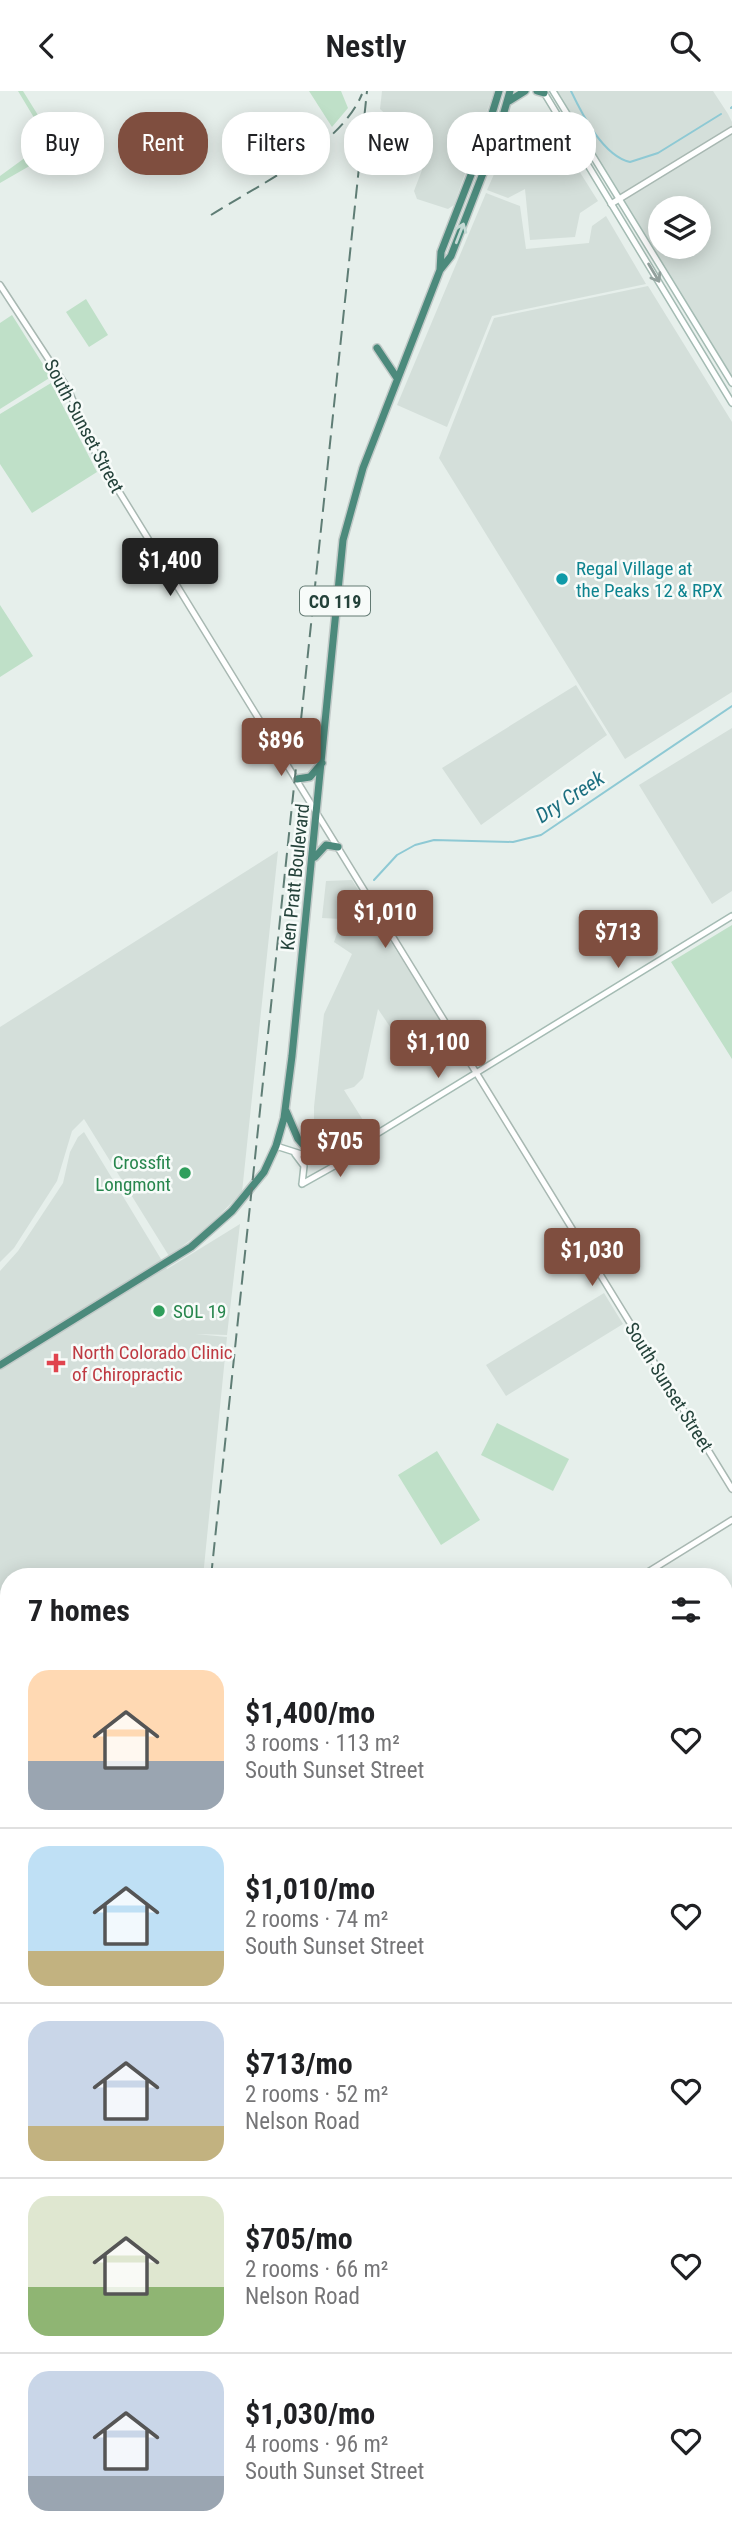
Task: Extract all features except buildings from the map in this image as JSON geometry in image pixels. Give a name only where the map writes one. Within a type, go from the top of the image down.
[{"type":"highway","name":"Ken Pratt Boulevard","points":[[440,270],[441,252],[481,149],[499,91]]},
{"type":"highway","name":"Ken Pratt Boulevard","points":[[0,1365],[199,1241],[244,1197],[264,1172],[276,1146],[286,1111],[318,814],[343,540],[360,478],[397,378],[440,270],[451,256],[510,91]]},
{"type":"highway","points":[[508,102],[525,91]]},
{"type":"highway","points":[[377,348],[397,378]]},
{"type":"highway","points":[[297,779],[310,777],[322,762]]},
{"type":"highway","points":[[312,861],[326,845],[338,847]]},
{"type":"highway","points":[[286,1111],[298,1139],[315,1159]]},
{"type":"street","points":[[544,91],[619,199],[732,383]]},
{"type":"street","points":[[544,91],[732,403]]},
{"type":"street","points":[[611,204],[732,130]]},
{"type":"street","name":"South Sunset Street","points":[[0,285],[68,389],[96,454],[291,769]]},
{"type":"street","points":[[699,348],[707,343]]},
{"type":"street","name":"South Sunset Street","points":[[277,746],[732,1489]]},
{"type":"street","points":[[276,1146],[315,1159],[332,1159],[732,916]]},
{"type":"street","points":[[293,1151],[304,1166],[302,1184],[344,1161],[357,1146]]},
{"type":"street","points":[[655,1568],[732,1520]]},
{"type":"shaded area","points":[[382,91],[494,91],[487,112],[447,112],[447,175],[465,175],[454,205],[448,209],[417,199],[414,191],[420,175],[433,175],[433,112],[383,112],[380,109]]},
{"type":"shaded area","points":[[553,91],[713,91],[732,122],[732,383],[656,259],[711,259],[711,196],[648,196],[648,246],[596,161],[596,112],[566,112]]},
{"type":"shaded area","points":[[494,175],[582,175],[598,201],[580,213],[575,237],[530,240],[525,189],[508,198],[487,190]]},
{"type":"shaded area","points":[[486,193],[520,206],[526,249],[589,243],[592,226],[606,216],[646,284],[492,316],[447,427],[397,405]]},
{"type":"shaded area","points":[[648,286],[732,422],[732,692],[625,759],[439,458],[494,318]]},
{"type":"shaded area","points":[[576,685],[607,735],[481,825],[442,768]]},
{"type":"shaded area","points":[[732,728],[732,891],[712,904],[639,785]]},
{"type":"shaded area","points":[[278,851],[242,1192],[208,1227],[169,1256],[84,1119],[72,1131],[57,1181],[14,1248],[0,1262],[0,1027]]},
{"type":"shaded area","points":[[352,880],[443,1025],[405,1049],[378,1009],[363,1078],[354,1087],[344,1090],[368,1128],[336,1147],[314,1123],[314,1107],[324,1014],[352,954],[334,942],[342,919],[322,918],[326,881]]},
{"type":"shaded area","points":[[84,1132],[167,1269],[240,1224],[227,1335],[196,1334],[227,1337],[204,1568],[0,1568],[0,1271],[18,1251],[63,1183],[70,1152]]},
{"type":"shaded area","points":[[604,1293],[623,1324],[506,1396],[486,1365]]},
{"type":"green space","points":[[18,91],[23,91],[36,112],[31,112]]},
{"type":"green space","points":[[309,91],[341,91],[348,108],[332,127],[330,112],[322,112]]},
{"type":"green space","points":[[21,161],[21,171],[0,183],[0,176]]},
{"type":"green space","points":[[86,299],[108,335],[89,347],[66,312]]},
{"type":"green space","points":[[12,315],[51,377],[0,409],[0,323]]},
{"type":"green space","points":[[51,383],[97,472],[32,513],[0,464],[0,414]]},
{"type":"green space","points":[[0,605],[33,656],[0,677]]},
{"type":"green space","points":[[732,925],[732,1059],[671,962]]},
{"type":"green space","points":[[497,1423],[569,1459],[553,1491],[481,1455]]},
{"type":"green space","points":[[437,1451],[480,1520],[441,1545],[398,1475]]},
{"type":"waterway","points":[[571,91],[587,122],[602,143],[611,152],[630,162],[658,153],[721,114]]},
{"type":"waterway","name":"Dry Creek","points":[[374,880],[397,855],[415,845],[434,840],[513,842],[541,835],[732,706]]},
{"type":"railway","points":[[212,1568],[367,91]]},
{"type":"railway","points":[[211,215],[274,178],[317,148],[336,131],[362,94]]},
{"type":"place","name":"Regal Village at the Peaks 12 & RPX","points":[[562,579]]},
{"type":"place","name":"Crossfit Longmont","points":[[185,1173]]},
{"type":"place","name":"SOL 19","points":[[159,1311]]},
{"type":"place","name":"North Colorado Clinic of Chiropractic","points":[[56,1363]]}]
